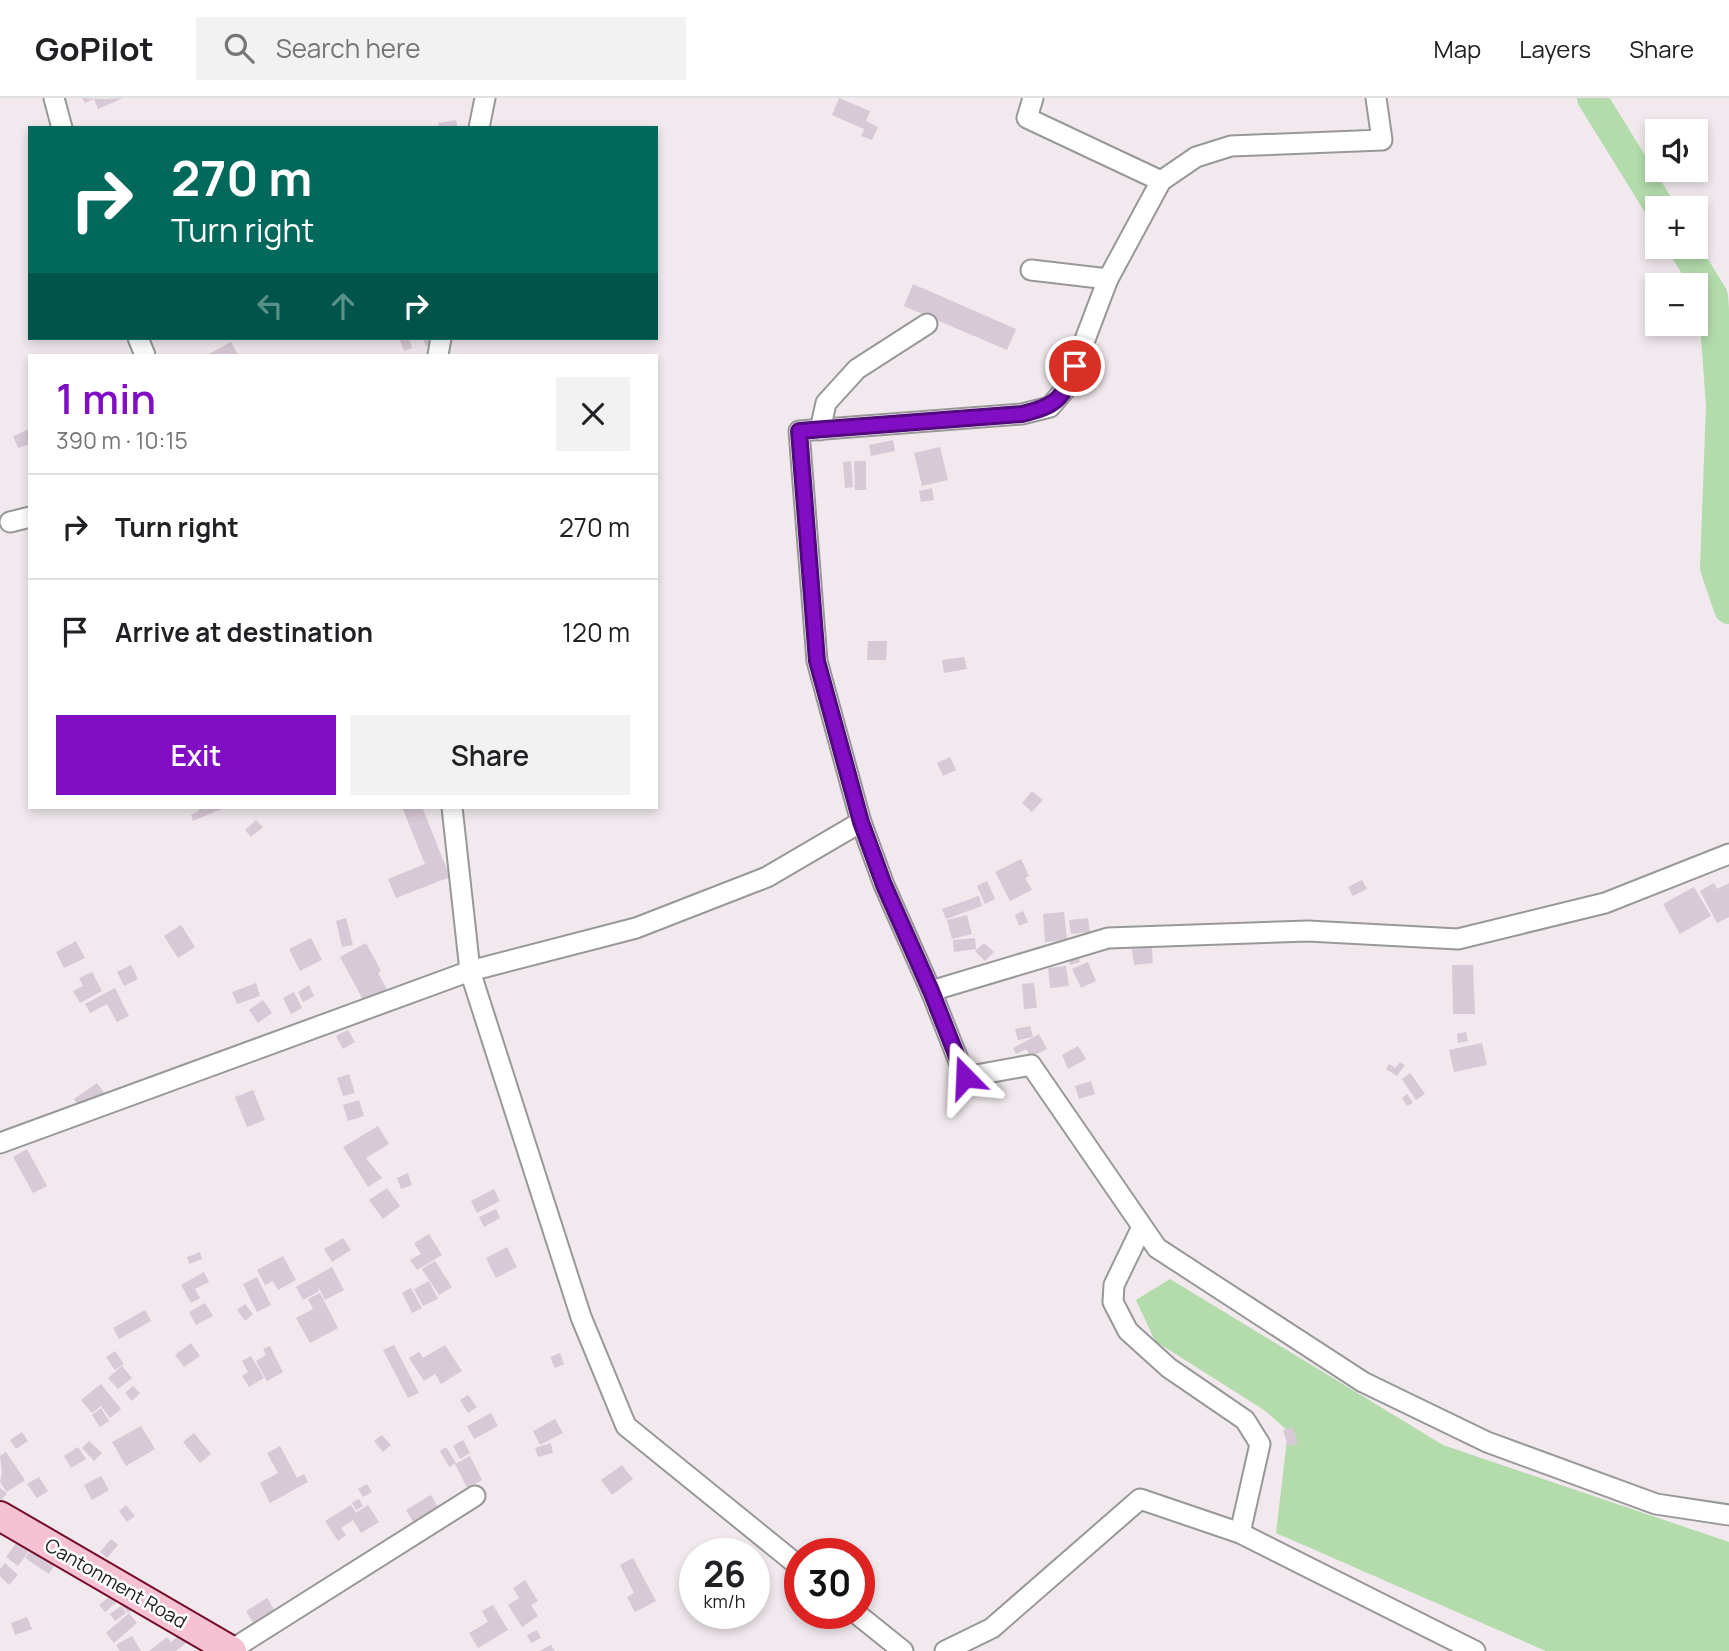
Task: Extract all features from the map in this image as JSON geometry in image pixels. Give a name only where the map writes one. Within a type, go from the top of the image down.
[{"type":"street","points":[[54,98],[61,126]]},
{"type":"street","points":[[479,126],[485,98]]},
{"type":"street","points":[[1033,98],[1027,118],[1161,181]]},
{"type":"street","points":[[1376,98],[1382,140],[1231,146],[1196,157],[1161,181],[1108,279],[1067,387],[1050,407],[1022,414],[799,431],[817,661],[861,822],[884,885],[931,991],[965,1077],[1031,1065],[1157,1248],[1363,1382],[1487,1442],[1656,1504],[1729,1515]]},
{"type":"street","points":[[1031,270],[1108,279]]},
{"type":"street","points":[[820,429],[826,403],[857,369],[927,324]]},
{"type":"street","points":[[10,522],[28,518]]},
{"type":"street","points":[[452,809],[470,971],[582,1317],[626,1426],[784,1554]]},
{"type":"street","points":[[0,1143],[470,971],[648,923],[767,877],[861,822]]},
{"type":"street","points":[[931,991],[1108,938],[1308,931],[1458,939],[1605,903],[1729,855]]},
{"type":"street","points":[[1142,1227],[1114,1285],[1113,1302],[1128,1331],[1169,1368],[1245,1420],[1260,1444],[1240,1533]]},
{"type":"street","points":[[232,1651],[475,1496]]},
{"type":"street","points":[[945,1651],[992,1628],[1140,1499],[1240,1533],[1475,1651]]},
{"type":"street","name":"Cantonment Road","points":[[0,1516],[232,1651]]},
{"type":"street","points":[[875,1628],[903,1651]]},
{"type":"shaded area","points":[[1170,1279],[1443,1445],[1729,1542],[1729,1651],[1546,1651],[1276,1533],[1288,1431],[1264,1410],[1155,1341],[1136,1300]]},
{"type":"building","points":[[82,98],[123,98],[98,109],[94,99],[85,103]]},
{"type":"building","points":[[839,98],[870,111],[866,121],[878,127],[872,140],[861,136],[864,129],[832,115]]},
{"type":"building","points":[[456,120],[458,126],[439,126],[438,123]]},
{"type":"building","points":[[913,284],[1016,329],[1007,350],[904,306]]},
{"type":"building","points":[[400,340],[410,340],[412,348],[404,351]]},
{"type":"building","points":[[423,340],[434,340],[435,342],[426,346]]},
{"type":"building","points":[[231,342],[237,354],[209,354]]},
{"type":"building","points":[[28,430],[28,445],[18,448],[13,436]]},
{"type":"building","points":[[893,440],[895,451],[871,456],[869,445]]},
{"type":"building","points":[[940,447],[948,480],[922,486],[914,453]]},
{"type":"building","points":[[851,461],[853,487],[845,488],[843,462]]},
{"type":"building","points":[[854,461],[866,461],[866,490],[855,490]]},
{"type":"building","points":[[932,488],[934,500],[921,502],[919,491]]},
{"type":"building","points":[[868,641],[887,641],[886,660],[867,660]]},
{"type":"building","points":[[964,657],[967,669],[944,673],[942,660]]},
{"type":"building","points":[[950,757],[956,770],[943,776],[937,763]]},
{"type":"building","points":[[1032,791],[1043,800],[1032,812],[1022,803]]},
{"type":"building","points":[[198,809],[221,809],[193,821],[191,815],[199,811]]},
{"type":"building","points":[[403,809],[423,809],[450,877],[396,898],[388,879],[425,864]]},
{"type":"building","points":[[256,820],[263,827],[251,837],[245,830]]},
{"type":"building","points":[[1021,859],[1029,876],[1025,878],[1032,890],[1010,901],[995,872]]},
{"type":"building","points":[[1362,880],[1367,889],[1353,896],[1348,887]]},
{"type":"building","points":[[987,881],[995,899],[985,904],[977,886]]},
{"type":"building","points":[[1714,883],[1717,889],[1729,883],[1729,917],[1717,923],[1700,891]]},
{"type":"building","points":[[1694,887],[1711,916],[1680,934],[1663,904]]},
{"type":"building","points":[[979,896],[982,906],[946,919],[942,909]]},
{"type":"building","points":[[1023,911],[1028,922],[1019,926],[1015,915]]},
{"type":"building","points":[[1064,912],[1067,940],[1045,942],[1043,914]]},
{"type":"building","points":[[967,915],[972,934],[952,939],[947,920]]},
{"type":"building","points":[[346,918],[353,945],[342,947],[336,921]]},
{"type":"building","points":[[1088,918],[1090,932],[1071,934],[1069,920]]},
{"type":"building","points":[[181,925],[195,947],[178,958],[164,936]]},
{"type":"building","points":[[311,938],[322,960],[300,971],[289,949]]},
{"type":"building","points":[[975,938],[976,949],[954,952],[953,940]]},
{"type":"building","points":[[76,941],[85,958],[64,968],[56,952]]},
{"type":"building","points":[[366,943],[390,995],[367,1007],[340,957]]},
{"type":"building","points":[[984,943],[994,952],[985,961],[975,951]]},
{"type":"building","points":[[1152,947],[1153,963],[1134,965],[1132,949]]},
{"type":"building","points":[[1076,950],[1080,962],[1070,965],[1066,953]]},
{"type":"building","points":[[1088,962],[1096,981],[1081,988],[1072,969]]},
{"type":"building","points":[[131,965],[138,979],[124,986],[117,972]]},
{"type":"building","points":[[1452,965],[1473,965],[1475,1014],[1453,1014]]},
{"type":"building","points":[[1066,966],[1069,986],[1050,988],[1048,968]]},
{"type":"building","points":[[92,972],[102,991],[80,1003],[73,991],[83,986],[79,978]]},
{"type":"building","points":[[256,983],[260,996],[237,1004],[232,992]]},
{"type":"building","points":[[1034,983],[1037,1008],[1024,1009],[1022,984]]},
{"type":"building","points":[[309,985],[314,996],[303,1002],[298,992]]},
{"type":"building","points":[[115,988],[129,1016],[117,1022],[107,1004],[90,1013],[85,1004]]},
{"type":"building","points":[[294,992],[302,1008],[291,1014],[283,998]]},
{"type":"building","points":[[263,1000],[272,1013],[258,1023],[249,1010]]},
{"type":"building","points":[[1030,1026],[1033,1037],[1018,1040],[1015,1029]]},
{"type":"building","points":[[348,1030],[355,1042],[343,1049],[336,1036]]},
{"type":"building","points":[[1466,1032],[1468,1041],[1458,1043],[1457,1034]]},
{"type":"building","points":[[1039,1034],[1047,1049],[1031,1057],[1026,1049],[1016,1054],[1013,1048]]},
{"type":"building","points":[[1482,1043],[1487,1065],[1454,1072],[1449,1050]]},
{"type":"building","points":[[1078,1046],[1086,1059],[1068,1069],[1062,1055]]},
{"type":"building","points":[[1400,1062],[1405,1065],[1397,1076],[1386,1069],[1389,1064],[1395,1068]]},
{"type":"building","points":[[1410,1073],[1425,1094],[1416,1100],[1402,1079]]},
{"type":"building","points":[[349,1074],[355,1093],[343,1096],[337,1078]]},
{"type":"building","points":[[1091,1081],[1095,1094],[1079,1099],[1075,1086]]},
{"type":"building","points":[[97,1083],[107,1097],[84,1113],[74,1099]]},
{"type":"building","points":[[253,1090],[265,1120],[247,1127],[235,1097]]},
{"type":"building","points":[[1407,1094],[1413,1103],[1407,1106],[1402,1098]]},
{"type":"building","points":[[359,1100],[364,1116],[348,1121],[343,1105]]},
{"type":"building","points":[[378,1126],[389,1144],[366,1158],[382,1178],[368,1187],[343,1147]]},
{"type":"building","points":[[27,1149],[47,1186],[33,1193],[13,1157]]},
{"type":"building","points":[[408,1173],[412,1185],[401,1189],[397,1178]]},
{"type":"building","points":[[387,1188],[400,1206],[383,1219],[369,1200]]},
{"type":"building","points":[[494,1189],[500,1201],[477,1213],[471,1201]]},
{"type":"building","points":[[496,1209],[500,1218],[484,1227],[479,1217]]},
{"type":"building","points":[[429,1234],[442,1255],[417,1270],[410,1260],[421,1254],[414,1243]]},
{"type":"building","points":[[343,1238],[351,1250],[332,1262],[324,1249]]},
{"type":"building","points":[[507,1247],[517,1267],[496,1278],[486,1258]]},
{"type":"building","points":[[200,1252],[202,1259],[189,1264],[187,1257]]},
{"type":"building","points":[[283,1256],[296,1280],[278,1290],[273,1281],[265,1285],[257,1270]]},
{"type":"building","points":[[435,1261],[452,1287],[439,1295],[422,1269]]},
{"type":"building","points":[[332,1267],[344,1290],[325,1300],[318,1286],[319,1291],[303,1300],[296,1287]]},
{"type":"building","points":[[204,1272],[209,1282],[195,1289],[200,1298],[191,1303],[181,1285]]},
{"type":"building","points":[[257,1277],[271,1305],[257,1312],[243,1284]]},
{"type":"building","points":[[429,1281],[438,1299],[423,1306],[414,1289]]},
{"type":"building","points":[[411,1288],[422,1308],[412,1313],[402,1293]]},
{"type":"building","points":[[320,1293],[338,1328],[310,1343],[296,1318],[313,1309],[308,1299]]},
{"type":"building","points":[[205,1303],[213,1316],[196,1325],[189,1312]]},
{"type":"building","points":[[245,1304],[253,1314],[245,1321],[237,1310]]},
{"type":"building","points":[[145,1310],[151,1321],[119,1339],[113,1328]]},
{"type":"building","points":[[191,1343],[200,1356],[184,1367],[175,1355]]},
{"type":"building","points":[[394,1345],[419,1393],[408,1398],[383,1350]]},
{"type":"building","points":[[445,1345],[462,1371],[441,1384],[435,1374],[424,1381],[409,1358],[419,1352],[423,1358]]},
{"type":"building","points":[[270,1346],[283,1372],[267,1381],[256,1361],[266,1355],[263,1349]]},
{"type":"building","points":[[115,1351],[124,1364],[115,1370],[106,1357]]},
{"type":"building","points":[[560,1353],[564,1364],[555,1368],[550,1357]]},
{"type":"building","points":[[251,1356],[264,1378],[249,1387],[242,1376],[248,1372],[242,1361]]},
{"type":"building","points":[[122,1366],[132,1378],[118,1389],[108,1378]]},
{"type":"building","points":[[101,1384],[121,1409],[110,1418],[101,1406],[92,1413],[81,1400]]},
{"type":"building","points":[[133,1386],[140,1393],[132,1401],[125,1393]]},
{"type":"building","points":[[468,1395],[477,1407],[468,1413],[460,1400]]},
{"type":"building","points":[[101,1408],[109,1421],[100,1427],[92,1415]]},
{"type":"building","points":[[491,1413],[498,1426],[474,1439],[467,1426]]},
{"type":"building","points":[[555,1419],[563,1433],[540,1445],[533,1431]]},
{"type":"building","points":[[141,1426],[155,1449],[126,1466],[112,1442]]},
{"type":"building","points":[[1293,1427],[1298,1444],[1288,1446],[1283,1430]]},
{"type":"building","points":[[22,1432],[28,1441],[16,1449],[10,1440]]},
{"type":"building","points":[[194,1433],[211,1454],[200,1463],[183,1442]]},
{"type":"building","points":[[382,1435],[391,1445],[383,1452],[374,1441]]},
{"type":"building","points":[[463,1440],[470,1453],[460,1459],[453,1446]]},
{"type":"building","points":[[89,1441],[102,1453],[94,1461],[82,1448]]},
{"type":"building","points":[[551,1443],[553,1453],[538,1457],[535,1448]]},
{"type":"building","points":[[280,1446],[297,1478],[304,1474],[308,1482],[270,1503],[260,1483],[278,1473],[267,1453]]},
{"type":"building","points":[[78,1447],[86,1459],[71,1468],[64,1456]]},
{"type":"building","points":[[446,1447],[456,1463],[449,1467],[440,1451]]},
{"type":"building","points":[[6,1452],[25,1480],[7,1492],[0,1482],[0,1456]]},
{"type":"building","points":[[470,1456],[482,1480],[467,1488],[455,1464]]},
{"type":"building","points":[[622,1465],[633,1479],[612,1495],[601,1480]]},
{"type":"building","points":[[101,1476],[109,1490],[92,1500],[84,1485]]},
{"type":"building","points":[[39,1477],[48,1491],[37,1498],[27,1484]]},
{"type":"building","points":[[367,1484],[372,1492],[363,1497],[358,1489]]},
{"type":"building","points":[[0,1488],[7,1493],[0,1502]]},
{"type":"building","points":[[431,1495],[442,1514],[417,1528],[406,1510]]},
{"type":"building","points":[[359,1499],[363,1506],[356,1510],[352,1503]]},
{"type":"building","points":[[126,1505],[135,1516],[127,1522],[119,1511]]},
{"type":"building","points":[[351,1505],[356,1513],[368,1505],[379,1522],[361,1533],[353,1520],[341,1528],[346,1535],[338,1541],[325,1521]]},
{"type":"building","points":[[22,1535],[34,1544],[18,1566],[6,1557]]},
{"type":"building","points":[[111,1539],[118,1545],[107,1558],[100,1552]]},
{"type":"building","points":[[35,1544],[58,1559],[49,1574],[25,1558]]},
{"type":"building","points":[[633,1558],[656,1601],[635,1612],[627,1597],[634,1593],[620,1565]]},
{"type":"building","points":[[5,1563],[18,1575],[9,1585],[0,1576],[0,1569]]},
{"type":"building","points":[[525,1580],[538,1601],[531,1605],[538,1616],[522,1627],[508,1605],[519,1598],[513,1588]]},
{"type":"building","points":[[120,1588],[125,1595],[105,1612],[99,1605]]},
{"type":"building","points":[[129,1594],[138,1606],[128,1613],[119,1602]]},
{"type":"building","points":[[267,1598],[275,1611],[254,1624],[246,1611]]},
{"type":"building","points":[[493,1605],[508,1630],[478,1648],[469,1633],[488,1622],[482,1611]]},
{"type":"building","points":[[121,1606],[126,1613],[115,1621],[110,1614]]},
{"type":"building","points":[[129,1613],[137,1623],[114,1643],[106,1633]]},
{"type":"building","points":[[27,1617],[32,1629],[15,1635],[11,1623]]},
{"type":"building","points":[[186,1630],[192,1638],[176,1651],[149,1651],[167,1637],[171,1642]]},
{"type":"building","points":[[537,1630],[541,1638],[531,1643],[527,1635]]},
{"type":"building","points":[[132,1636],[141,1651],[120,1651],[116,1645]]},
{"type":"building","points":[[551,1645],[555,1651],[539,1651]]},
{"type":"waterway","points":[[1592,98],[1653,196]]},
{"type":"waterway","points":[[1690,259],[1713,296],[1721,406],[1715,568],[1729,609]]},
{"type":"route","points":[[965,1077],[931,991],[884,885],[861,822],[817,661],[799,431],[1022,414],[1050,407],[1067,387],[1075,366]]}]
